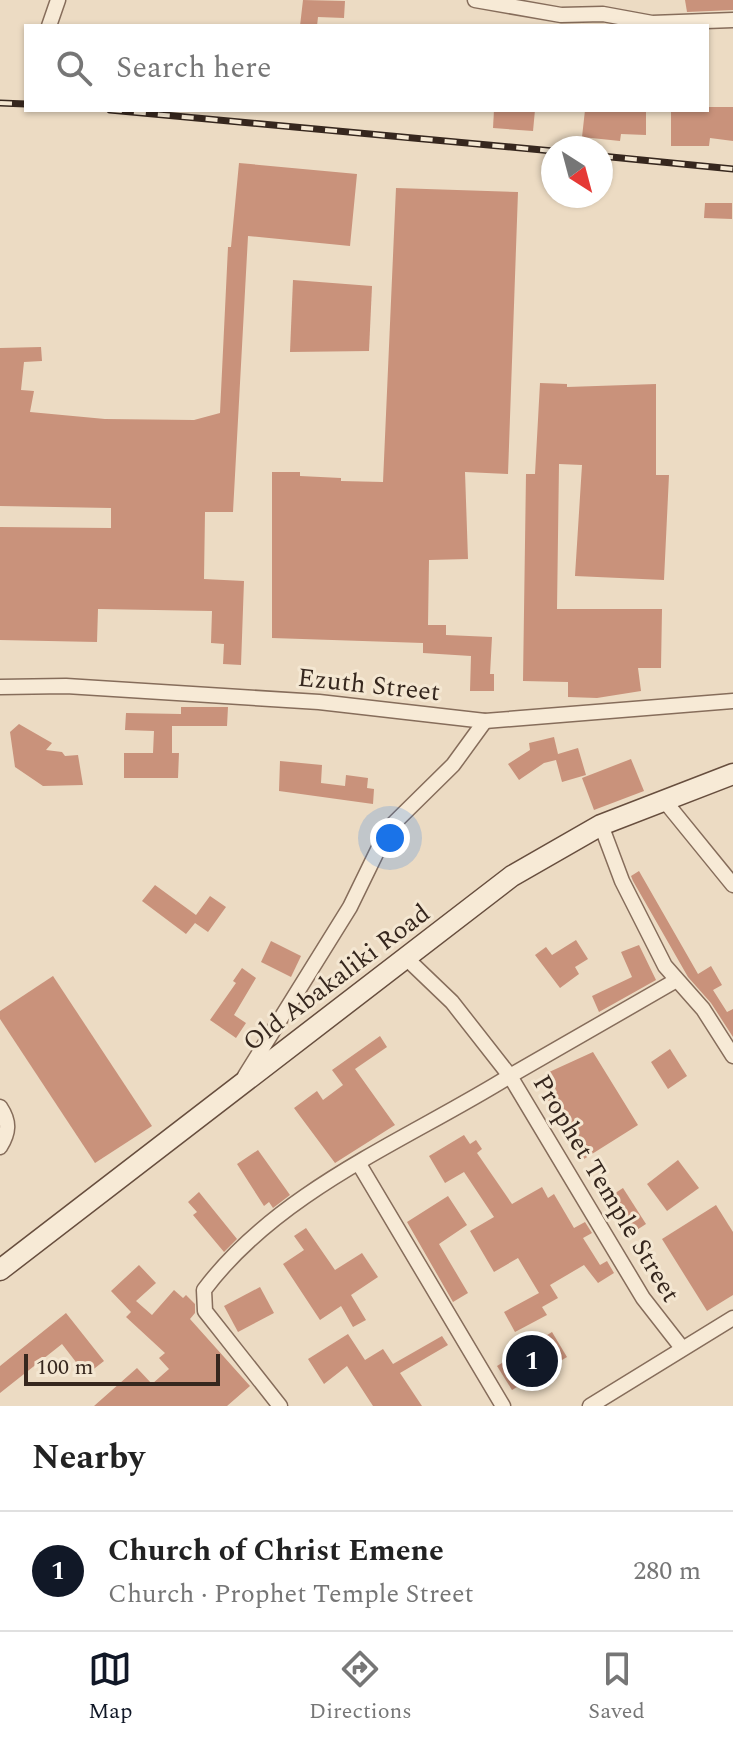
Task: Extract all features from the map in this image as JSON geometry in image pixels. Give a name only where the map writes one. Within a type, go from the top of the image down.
[{"type":"main road","name":"Old Abakaliki Road","points":[[0,1270],[404,956],[512,876],[601,825],[733,774]]},
{"type":"street","points":[[50,24],[58,0]]},
{"type":"street","points":[[475,0],[561,15],[603,14],[652,23],[733,20]]},
{"type":"street","name":"Ezuth Street","points":[[0,687],[66,686],[319,702],[485,721],[733,701]]},
{"type":"street","points":[[241,1082],[350,907],[388,829],[453,765],[485,721]]},
{"type":"street","points":[[663,799],[733,885]]},
{"type":"street","points":[[601,825],[642,924],[675,981],[703,1009],[733,1056]]},
{"type":"street","points":[[404,956],[452,1002],[510,1076],[675,981]]},
{"type":"street","name":"Prophet Temple Street","points":[[280,1406],[205,1311],[204,1290],[254,1239],[308,1195],[510,1076],[643,1298],[682,1348]]},
{"type":"street","points":[[0,1107],[7,1117],[8,1134],[0,1147]]},
{"type":"street","points":[[359,1164],[503,1406]]},
{"type":"street","points":[[590,1406],[733,1318]]},
{"type":"building","points":[[303,0],[345,1],[344,18],[318,17],[317,24],[300,24]]},
{"type":"building","points":[[685,0],[733,0],[733,10],[687,12]]},
{"type":"building","points":[[709,107],[733,107],[733,141],[710,138],[709,146],[671,146],[671,112],[709,112]]},
{"type":"building","points":[[494,112],[535,112],[533,131],[493,128]]},
{"type":"building","points":[[585,112],[646,112],[646,135],[621,134],[620,141],[613,140],[613,136],[582,136]]},
{"type":"building","points":[[239,163],[357,174],[350,246],[248,236],[233,512],[205,512],[204,579],[244,581],[241,665],[223,664],[224,644],[211,643],[212,611],[98,609],[97,642],[0,640],[0,527],[111,528],[111,508],[0,506],[0,348],[41,347],[42,361],[24,362],[21,390],[34,391],[30,412],[105,419],[194,420],[220,413],[228,247],[231,247]]},
{"type":"building","points":[[396,188],[518,192],[508,474],[465,472],[468,559],[429,560],[428,625],[446,625],[446,635],[492,637],[490,674],[494,674],[494,691],[470,691],[471,656],[423,653],[423,643],[272,638],[272,472],[300,472],[300,476],[341,478],[341,481],[383,482]]},
{"type":"building","points":[[705,203],[732,203],[732,219],[704,218]]},
{"type":"building","points":[[293,280],[372,286],[369,351],[290,352]]},
{"type":"building","points":[[540,383],[567,384],[567,387],[656,384],[656,475],[669,475],[664,580],[575,576],[582,465],[559,464],[557,609],[662,609],[661,668],[638,668],[641,691],[597,698],[568,697],[568,682],[523,681],[526,474],[535,474]]},
{"type":"building","points":[[181,707],[228,707],[227,726],[172,726],[172,753],[179,753],[178,778],[124,778],[124,753],[153,753],[154,731],[125,730],[126,713],[181,714]]},
{"type":"building","points":[[19,724],[52,743],[46,750],[62,752],[65,756],[78,755],[83,785],[43,786],[15,767],[10,732]]},
{"type":"building","points":[[554,737],[558,754],[578,748],[586,775],[562,782],[556,760],[544,763],[519,780],[508,764],[530,750],[529,743]]},
{"type":"building","points":[[631,759],[644,791],[594,810],[582,778]]},
{"type":"building","points":[[280,761],[322,765],[321,783],[345,786],[346,775],[368,778],[367,788],[374,789],[373,804],[279,791]]},
{"type":"building","points":[[639,871],[698,974],[711,966],[722,985],[713,990],[727,1012],[733,1009],[733,1037],[711,1003],[688,977],[633,881],[631,876]]},
{"type":"building","points":[[155,885],[196,915],[210,896],[226,907],[208,932],[195,923],[186,934],[142,901]]},
{"type":"building","points":[[576,940],[588,959],[575,967],[579,974],[560,988],[535,955],[546,947],[552,955]]},
{"type":"building","points":[[271,941],[301,956],[291,977],[261,962]]},
{"type":"building","points":[[639,945],[656,980],[599,1012],[592,996],[632,977],[621,952]]},
{"type":"building","points":[[242,968],[256,978],[234,1015],[246,1023],[236,1038],[210,1020],[236,983],[233,981]]},
{"type":"building","points":[[53,976],[152,1126],[95,1163],[0,1019],[0,1011]]},
{"type":"building","points":[[380,1036],[387,1047],[355,1069],[395,1125],[335,1163],[294,1108],[317,1091],[323,1100],[343,1085],[332,1070]]},
{"type":"building","points":[[670,1049],[687,1076],[668,1089],[651,1062]]},
{"type":"building","points":[[593,1052],[638,1125],[584,1159],[547,1098],[557,1092],[547,1073]]},
{"type":"building","points":[[464,1135],[470,1144],[476,1140],[482,1149],[477,1153],[512,1204],[542,1187],[548,1198],[554,1194],[574,1228],[585,1222],[592,1233],[583,1238],[600,1265],[607,1261],[614,1273],[598,1283],[584,1265],[550,1285],[558,1298],[542,1307],[547,1315],[515,1332],[504,1312],[539,1293],[518,1258],[494,1272],[470,1231],[494,1217],[464,1172],[445,1183],[429,1156]]},
{"type":"building","points":[[258,1150],[290,1195],[273,1208],[269,1202],[264,1206],[237,1164]]},
{"type":"building","points":[[678,1160],[699,1188],[667,1211],[647,1184]]},
{"type":"building","points":[[623,1188],[646,1224],[629,1235],[606,1199]]},
{"type":"building","points":[[199,1192],[237,1239],[224,1252],[193,1215],[197,1212],[188,1202]]},
{"type":"building","points":[[448,1196],[467,1225],[439,1244],[468,1293],[453,1302],[407,1222]]},
{"type":"building","points":[[716,1205],[733,1232],[733,1295],[707,1311],[662,1239]]},
{"type":"building","points":[[306,1228],[335,1270],[362,1253],[378,1277],[351,1295],[366,1320],[353,1327],[341,1306],[320,1320],[283,1264],[304,1250],[294,1236]]},
{"type":"building","points":[[139,1265],[156,1283],[136,1301],[152,1315],[174,1290],[183,1298],[186,1295],[195,1304],[195,1313],[190,1319],[250,1386],[227,1406],[94,1406],[137,1368],[152,1384],[169,1369],[159,1358],[165,1353],[126,1317],[131,1312],[111,1291]]},
{"type":"building","points":[[260,1287],[274,1313],[238,1332],[224,1306]]},
{"type":"building","points":[[66,1313],[104,1361],[86,1375],[62,1344],[0,1393],[0,1366]]},
{"type":"building","points":[[552,1332],[567,1357],[512,1390],[497,1366]]},
{"type":"building","points":[[348,1334],[365,1360],[383,1349],[393,1364],[442,1336],[448,1345],[400,1373],[422,1406],[373,1406],[347,1366],[324,1384],[308,1359]]},
{"type":"railway","points":[[0,103],[24,104]]},
{"type":"railway","points":[[132,112],[541,150]]},
{"type":"railway","points":[[613,157],[733,169]]},
{"type":"place","name":"Church of Christ Emene","points":[[532,1361]]}]
